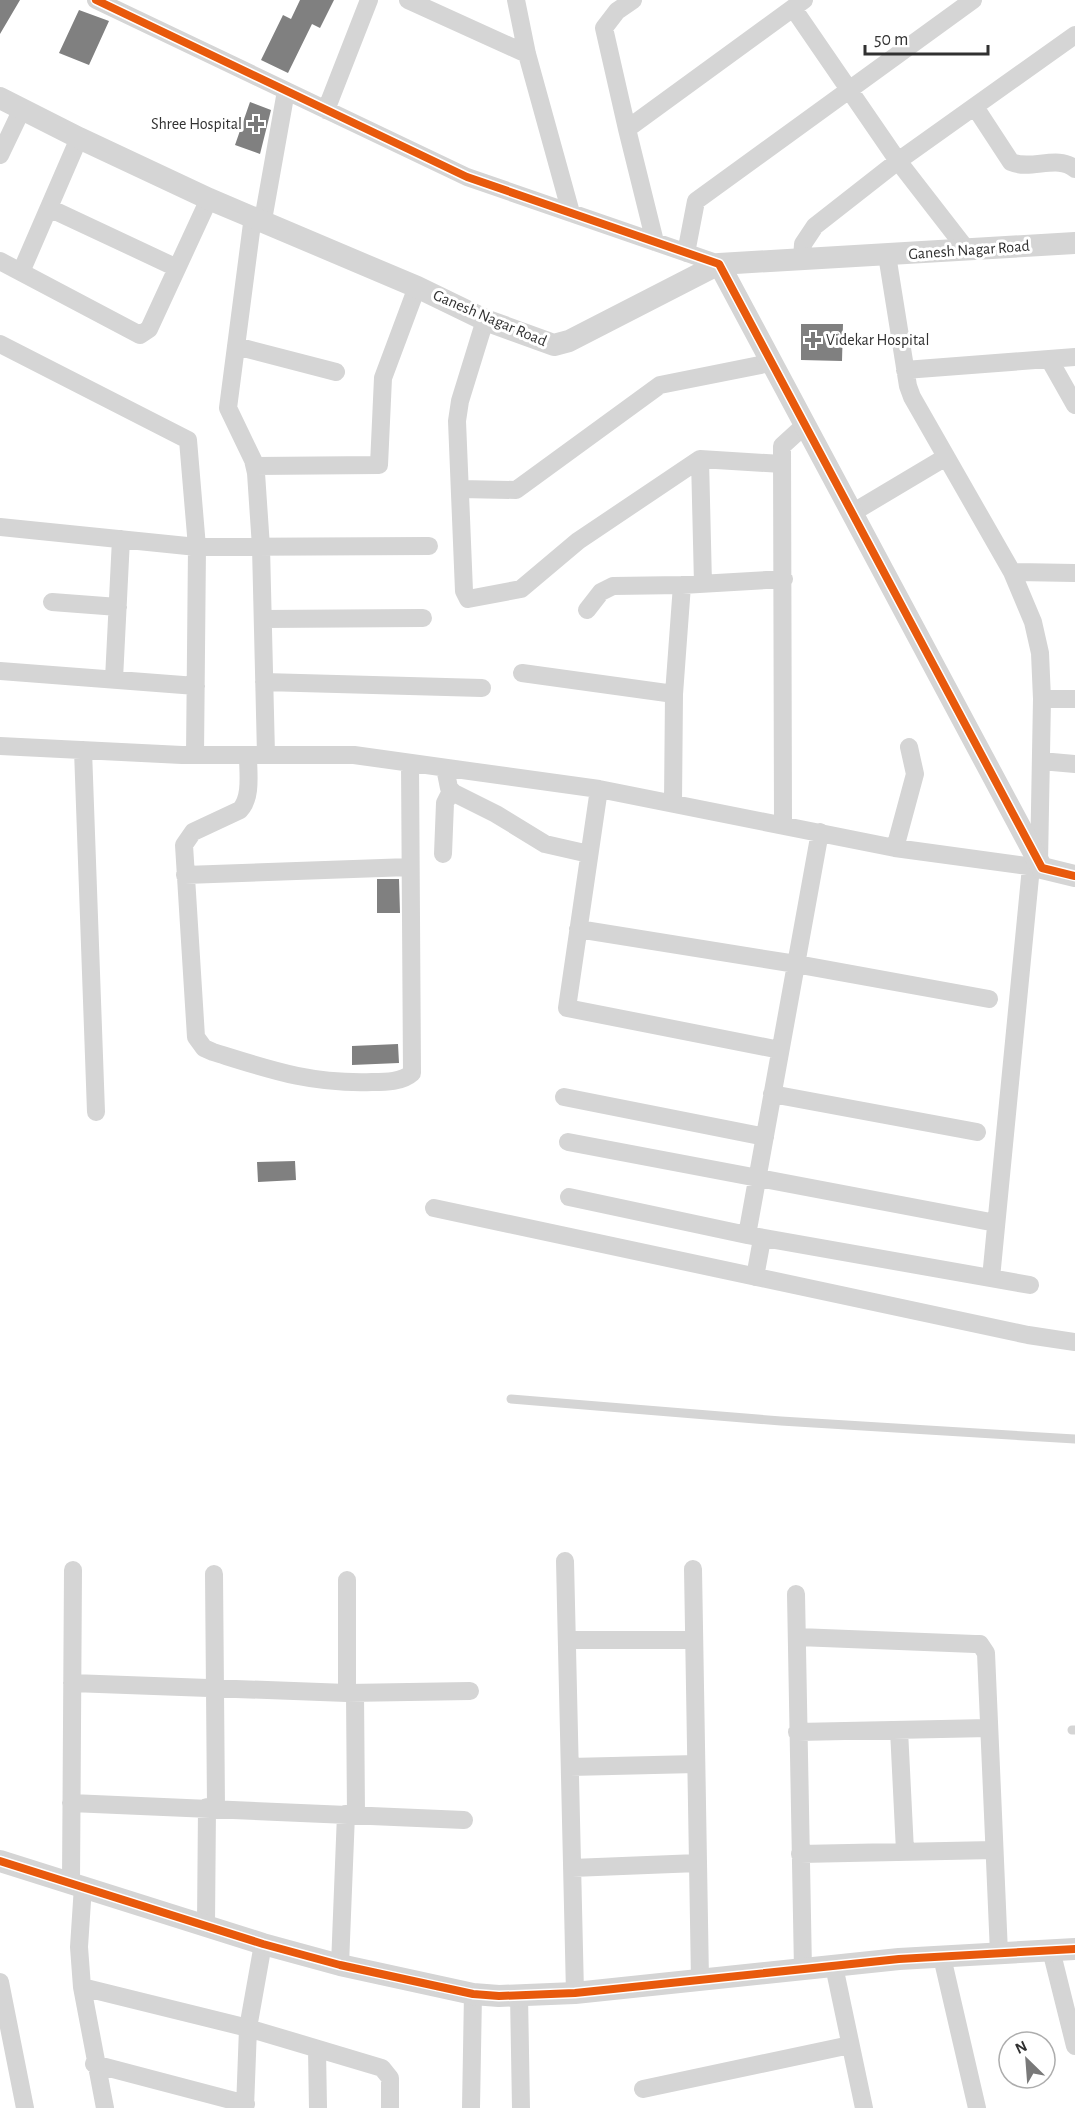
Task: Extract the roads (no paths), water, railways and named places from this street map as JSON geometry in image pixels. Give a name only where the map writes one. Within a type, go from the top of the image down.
[{"type":"street","points":[[96,0],[467,177],[719,264],[1037,866]]},
{"type":"street","points":[[326,110],[369,0]]},
{"type":"street","points":[[408,0],[527,54]]},
{"type":"street","points":[[516,0],[527,54],[571,213]]},
{"type":"street","points":[[633,0],[617,11],[604,28],[655,242]]},
{"type":"street","points":[[686,253],[696,201],[973,0]]},
{"type":"street","points":[[627,129],[798,4],[850,90],[898,161],[967,250]]},
{"type":"street","points":[[801,260],[803,244],[815,226],[898,161],[1075,35]]},
{"type":"street","points":[[286,91],[258,218],[228,402],[229,415],[255,466],[261,547],[264,682],[257,755],[247,798],[240,810],[188,836],[184,845],[196,1037],[204,1048],[302,1078],[333,1083],[384,1082],[405,1078],[412,1073],[410,763]]},
{"type":"street","name":"Ganesh Nagar Road","points":[[0,98],[209,199],[417,287],[485,320],[554,345],[562,344],[719,264],[1075,243]]},
{"type":"street","points":[[975,107],[1011,162],[1025,166],[1065,162],[1075,169]]},
{"type":"street","points":[[0,155],[22,109]]},
{"type":"street","points":[[21,272],[79,138]]},
{"type":"street","points":[[0,261],[140,335],[149,329],[209,199]]},
{"type":"street","points":[[49,208],[177,268]]},
{"type":"street","points":[[887,255],[905,370],[912,397],[1012,572],[1033,622],[1040,653],[1042,699],[1037,866],[991,1278]]},
{"type":"street","points":[[255,466],[379,465],[383,378],[417,287]]},
{"type":"street","points":[[485,320],[460,401],[457,421],[464,591],[471,600],[521,589],[579,541],[700,459],[782,464]]},
{"type":"street","points":[[0,344],[188,440],[197,547],[195,755]]},
{"type":"street","points":[[236,346],[336,372]]},
{"type":"street","points":[[905,370],[1075,357]]},
{"type":"street","points":[[1049,359],[1075,405]]},
{"type":"street","points":[[460,489],[516,490],[525,486],[660,385],[770,363]]},
{"type":"street","points":[[783,823],[783,442],[805,424]]},
{"type":"street","points":[[852,513],[946,457]]},
{"type":"street","points":[[700,459],[703,584]]},
{"type":"street","points":[[0,527],[197,547],[429,546]]},
{"type":"street","points":[[114,679],[121,539]]},
{"type":"street","points":[[1012,572],[1075,573]]},
{"type":"street","points":[[587,610],[601,592],[613,586],[682,585],[784,579]]},
{"type":"street","points":[[673,802],[674,694],[682,585]]},
{"type":"street","points":[[52,602],[118,607]]},
{"type":"street","points":[[263,619],[423,618]]},
{"type":"street","points":[[0,671],[196,686]]},
{"type":"street","points":[[522,673],[674,694]]},
{"type":"street","points":[[264,682],[482,688]]},
{"type":"street","points":[[1042,699],[1075,699]]},
{"type":"street","points":[[0,746],[195,755],[354,755],[599,789],[783,823],[895,848],[1037,866],[1075,876]]},
{"type":"street","points":[[895,848],[915,774],[909,747]]},
{"type":"street","points":[[83,750],[96,1112]]},
{"type":"street","points":[[1041,760],[1075,764]]},
{"type":"street","points":[[443,854],[445,803],[451,791],[445,768]]},
{"type":"street","points":[[599,789],[567,1004],[569,1010],[780,1050]]},
{"type":"street","points":[[451,791],[545,844],[589,854]]},
{"type":"street","points":[[755,1276],[758,1178],[820,832]]},
{"type":"street","points":[[185,875],[410,867]]},
{"type":"street","points":[[578,928],[990,999]]},
{"type":"street","points":[[772,1094],[977,1132]]},
{"type":"street","points":[[564,1097],[765,1137]]},
{"type":"street","points":[[568,1142],[996,1223]]},
{"type":"street","points":[[569,1197],[755,1237],[1030,1286]]},
{"type":"street","points":[[434,1208],[1028,1335],[1075,1342]]},
{"type":"street","points":[[565,1562],[575,1993]]},
{"type":"street","points":[[693,1569],[700,1980]]},
{"type":"street","points":[[73,1570],[71,1803],[79,1947],[82,1987],[94,2064],[105,2108]]},
{"type":"street","points":[[206,1924],[217,1686],[214,1574]]},
{"type":"street","points":[[340,1965],[351,1814],[351,1693],[347,1580]]},
{"type":"street","points":[[796,1594],[803,1970]]},
{"type":"street","points":[[798,1637],[980,1644],[986,1653],[999,1953]]},
{"type":"street","points":[[567,1640],[694,1640]]},
{"type":"street","points":[[72,1683],[217,1686],[351,1693],[470,1691]]},
{"type":"street","points":[[797,1732],[989,1728]]},
{"type":"street","points":[[898,1730],[905,1851]]},
{"type":"street","points":[[570,1767],[696,1764]]},
{"type":"street","points":[[71,1803],[212,1807],[464,1820]]},
{"type":"street","points":[[800,1854],[994,1850]]},
{"type":"street","points":[[0,1861],[206,1924],[263,1944],[340,1965],[473,1994],[575,1993],[834,1966],[1075,1949]]},
{"type":"street","points":[[572,1868],[698,1863]]},
{"type":"street","points":[[94,2064],[245,2106],[248,2028],[263,1944]]},
{"type":"street","points":[[1051,1950],[1075,2046]]},
{"type":"street","points":[[942,1957],[977,2108]]},
{"type":"street","points":[[834,1966],[864,2108]]},
{"type":"street","points":[[0,1982],[25,2108]]},
{"type":"street","points":[[82,1987],[248,2028],[386,2071],[390,2078],[390,2108]]},
{"type":"street","points":[[471,2108],[473,1994]]},
{"type":"street","points":[[519,1995],[521,2108]]},
{"type":"street","points":[[643,2089],[850,2044]]},
{"type":"street","points":[[317,2049],[318,2108]]},
{"type":"lane","points":[[511,1399],[781,1421],[1075,1439]]},
{"type":"place","name":"Shree Hospital","points":[[256,124]]},
{"type":"place","name":"Videkar Hospital","points":[[813,340]]}]
